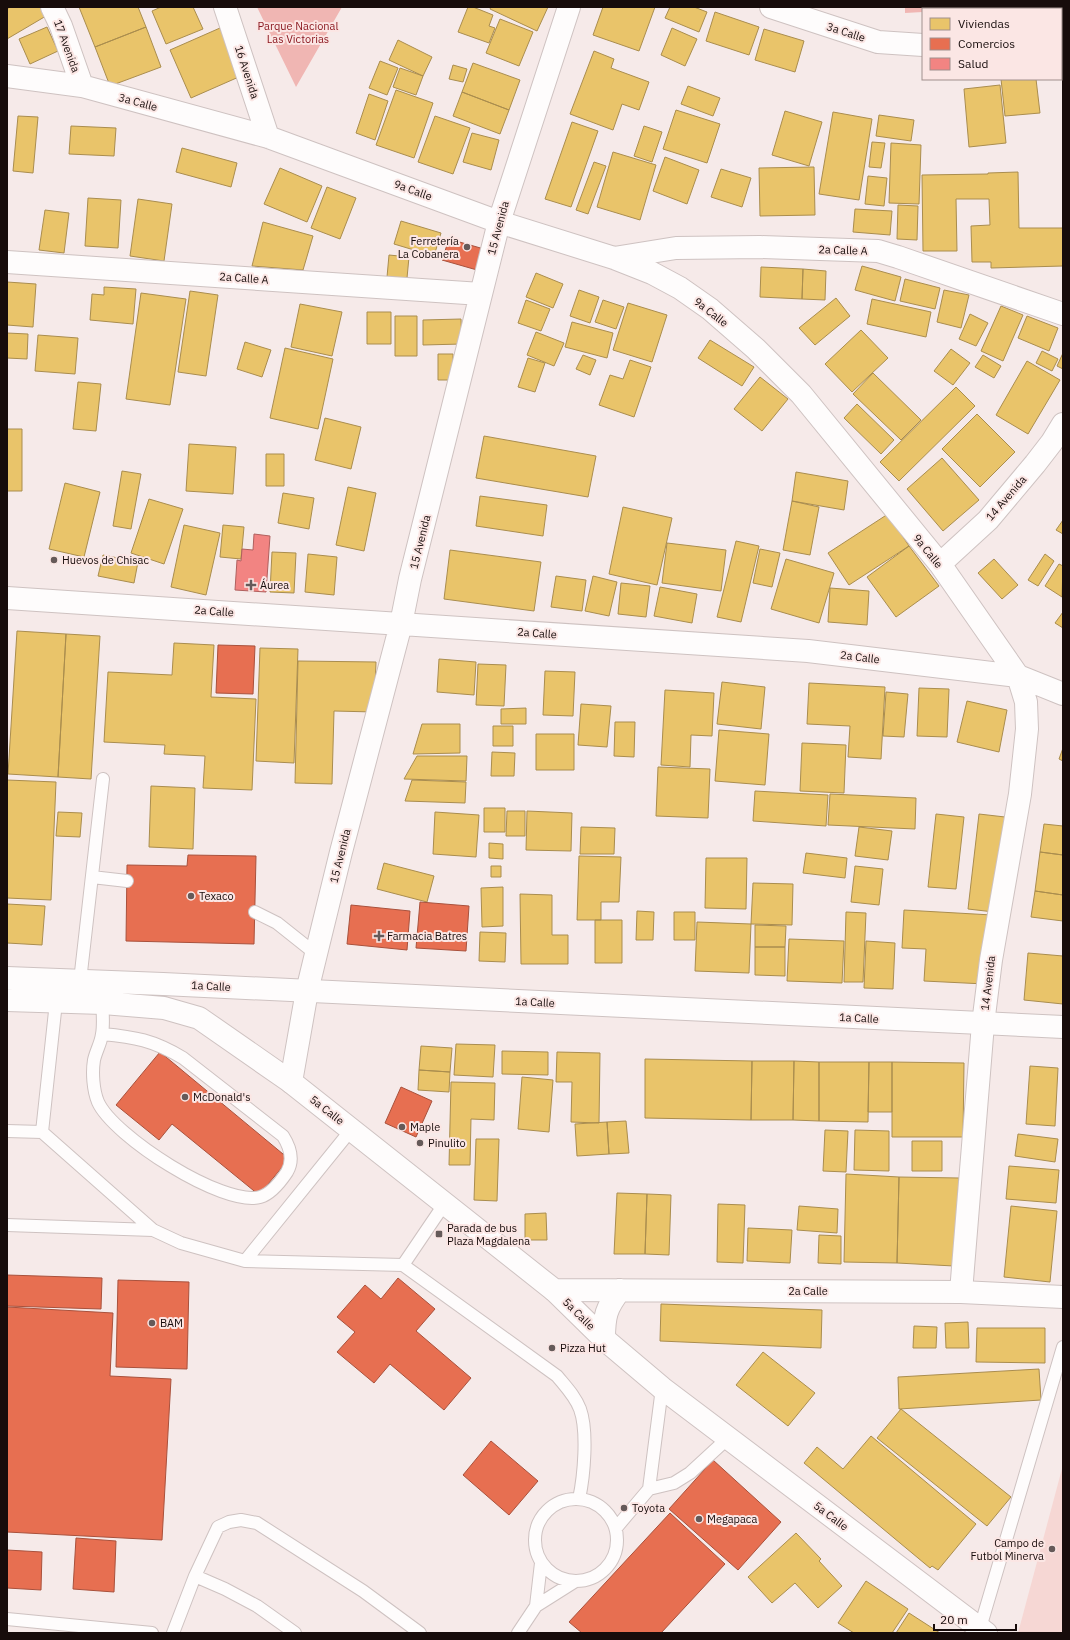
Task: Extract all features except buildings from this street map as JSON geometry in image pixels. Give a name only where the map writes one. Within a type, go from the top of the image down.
[{"type":"street","name":"17 Avenida","points":[[52,7],[61,26],[82,86]]},
{"type":"street","name":"16 Avenida","points":[[225,7],[268,136]]},
{"type":"street","name":"15 Avenida","points":[[291,1082],[307,991],[341,852],[401,624],[410,579],[499,222],[568,7]]},
{"type":"street","name":"3a Calle","points":[[771,7],[878,42],[922,45]]},
{"type":"street","name":"3a Calle","points":[[7,76],[82,86],[268,136]]},
{"type":"street","name":"9a Calle","points":[[268,136],[499,222],[614,258],[652,273],[680,288],[710,308],[756,349],[801,394],[940,564],[1018,676]]},
{"type":"street","name":"2a Calle A","points":[[614,258],[676,248],[760,247],[878,252],[898,257],[1063,314]]},
{"type":"street","name":"2a Calle A","points":[[7,262],[481,294]]},
{"type":"street","name":"14 Avenida","points":[[940,564],[988,520],[1035,464],[1052,442],[1063,424]]},
{"type":"street","name":"2a Calle","points":[[7,598],[808,651],[1018,676],[1063,694]]},
{"type":"street","name":"14 Avenida","points":[[961,1292],[983,1024],[991,960],[1020,794],[1027,729],[1026,702],[1018,676]]},
{"type":"street","name":"1a Calle","points":[[7,978],[1063,1027]]},
{"type":"street","points":[[7,1000],[102,1004]]},
{"type":"street","name":"5a Calle","points":[[102,1004],[164,1008],[198,1018],[291,1082],[446,1203],[554,1290],[604,1339],[662,1388],[983,1631]]},
{"type":"street","name":"2a Calle","points":[[554,1290],[961,1292],[1063,1297]]},
{"type":"street","points":[[604,1339],[606,1312],[610,1303],[620,1290]]},
{"type":"lane","points":[[80,981],[103,778]]},
{"type":"lane","points":[[92,877],[127,881]]},
{"type":"lane","points":[[255,912],[277,923],[316,954]]},
{"type":"lane","points":[[42,1132],[56,1002]]},
{"type":"lane","points":[[102,1004],[102,1034],[94,1060],[93,1073],[98,1101],[106,1116],[138,1144],[194,1179],[223,1192],[254,1197],[261,1196],[282,1179],[289,1169],[291,1157],[289,1145],[283,1136],[173,1052],[148,1040],[102,1034]]},
{"type":"lane","points":[[245,1261],[351,1130]]},
{"type":"lane","points":[[7,1132],[42,1132],[153,1230],[181,1244],[245,1261],[402,1265],[557,1376],[574,1396],[580,1410],[584,1427],[582,1485],[579,1499]]},
{"type":"lane","points":[[402,1265],[446,1203]]},
{"type":"lane","points":[[7,1225],[153,1230]]},
{"type":"lane","points":[[983,1631],[1063,1347]]},
{"type":"lane","points":[[616,1528],[650,1489],[662,1388]]},
{"type":"lane","points":[[650,1489],[674,1483],[690,1474],[728,1438]]},
{"type":"lane","points":[[579,1499],[591,1502],[602,1508],[610,1517],[616,1528],[618,1541],[615,1554],[609,1566],[600,1575],[587,1580],[574,1582],[561,1579],[550,1572],[541,1563],[536,1551],[535,1538],[538,1526],[544,1514],[553,1505],[566,1500],[579,1499]]},
{"type":"lane","points":[[173,1633],[194,1576],[218,1527],[229,1522],[241,1520],[250,1520],[257,1523],[363,1591],[420,1633]]},
{"type":"lane","points":[[536,1606],[541,1563]]},
{"type":"lane","points":[[194,1576],[225,1589],[257,1606],[295,1633]]},
{"type":"lane","points":[[518,1633],[536,1606],[574,1582]]},
{"type":"lane","points":[[7,1619],[152,1633]]},
{"type":"shaded area","name":"Campo de Futbol Minerva","points":[[1063,1465],[1063,1633],[1018,1633]]},
{"type":"green space","name":"Parque Nacional Las Victorias","points":[[257,7],[342,7],[296,87]]},
{"type":"green space","points":[[905,7],[1003,7],[922,8],[922,12],[905,13]]},
{"type":"place","name":"Ferretería La Cobanera","points":[[467,247]]},
{"type":"place","name":"Huevos de Chisac","points":[[54,560]]},
{"type":"place","name":"Áurea","points":[[251,585]]},
{"type":"place","name":"Texaco","points":[[191,896]]},
{"type":"place","name":"Farmacia Batres","points":[[379,936]]},
{"type":"place","name":"McDonald's","points":[[185,1097]]},
{"type":"place","name":"Maple","points":[[402,1127]]},
{"type":"place","name":"Pinulito","points":[[420,1143]]},
{"type":"place","name":"Parada de bus Plaza Magdalena","points":[[439,1234]]},
{"type":"place","name":"BAM","points":[[152,1323]]},
{"type":"place","name":"Pizza Hut","points":[[552,1348]]},
{"type":"place","name":"Toyota","points":[[624,1508]]},
{"type":"place","name":"Megapaca","points":[[699,1519]]},
{"type":"place","name":"Campo de Futbol Minerva","points":[[1052,1549]]}]
